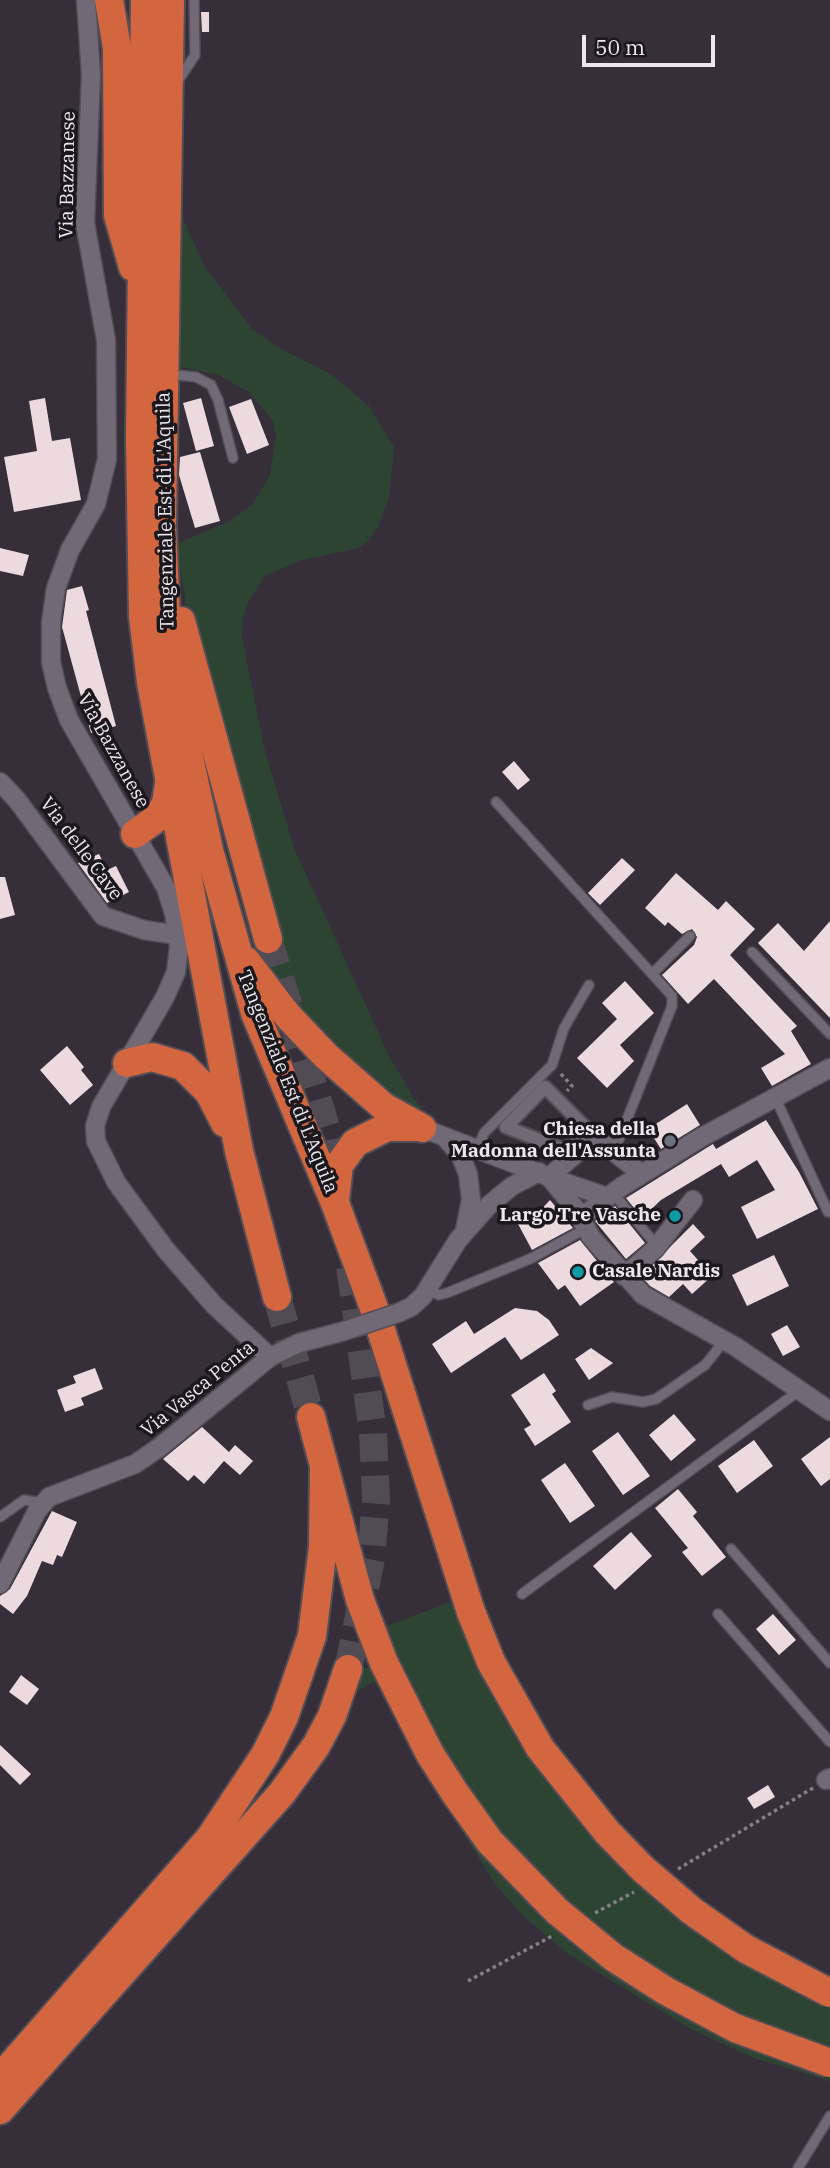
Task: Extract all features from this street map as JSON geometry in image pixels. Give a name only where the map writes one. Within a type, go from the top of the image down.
[{"type":"highway","points":[[109,0],[117,48],[118,215],[141,288]]},
{"type":"highway","name":"Tangenziale Est di L'Aquila","points":[[145,0],[140,542],[143,616],[151,682],[239,1151],[277,1297]]},
{"type":"highway","name":"Tangenziale Est di L'Aquila","points":[[170,0],[162,526],[167,640],[177,699],[232,942],[257,1020],[335,1203],[378,1320],[471,1612],[491,1662],[540,1748],[607,1832],[643,1869],[692,1911],[746,1949],[830,1993]]},
{"type":"highway","points":[[162,526],[193,669],[268,939]]},
{"type":"highway","points":[[135,834],[154,822],[161,813],[169,778]]},
{"type":"highway","points":[[232,942],[307,1038],[374,1100],[433,1132]]},
{"type":"highway","points":[[127,1063],[152,1058],[186,1068],[209,1092],[239,1151]]},
{"type":"highway","points":[[335,1203],[338,1169],[355,1143],[387,1127],[405,1125],[433,1132]]},
{"type":"highway","points":[[311,1417],[360,1600],[384,1663],[408,1714],[455,1793],[491,1842],[557,1911],[613,1957],[666,1992],[735,2028],[830,2063]]},
{"type":"highway","points":[[0,2078],[210,1838],[265,1755],[284,1717],[312,1636],[323,1547],[324,1468]]},
{"type":"highway","points":[[0,2110],[301,1769],[326,1726],[348,1669]]},
{"type":"street","name":"Via Bazzanese","points":[[86,0],[91,83],[85,223],[106,340],[107,459],[96,504],[70,550],[57,588],[50,644],[55,683],[66,712],[169,893],[178,934],[179,957],[173,982],[107,1094],[96,1122],[96,1141],[100,1154],[124,1194],[173,1258],[214,1305],[270,1357]]},
{"type":"street","name":"Via delle Cave","points":[[0,782],[17,800],[101,914],[131,927],[178,934]]},
{"type":"street","points":[[583,1223],[610,1195],[642,1174],[830,1068]]},
{"type":"street","points":[[580,1143],[588,1129],[545,1087],[520,1105],[506,1127],[565,1150],[580,1143],[595,1136],[642,1174]]},
{"type":"street","points":[[433,1132],[544,1175],[610,1195]]},
{"type":"street","points":[[433,1132],[460,1154],[468,1174],[471,1200],[464,1233]]},
{"type":"street","name":"Via Vasca Penta","points":[[43,1503],[53,1494],[124,1470],[148,1457],[270,1357],[299,1343],[341,1332],[414,1306],[464,1233],[500,1195],[544,1175],[580,1143]]},
{"type":"street","points":[[544,1175],[624,1276],[659,1306],[725,1340],[830,1411]]},
{"type":"street","points":[[624,1276],[657,1246],[693,1200]]},
{"type":"street","points":[[0,1584],[43,1503]]},
{"type":"lane","points":[[169,95],[195,55],[194,0]]},
{"type":"lane","points":[[164,374],[196,377],[211,385],[218,400],[233,458]]},
{"type":"lane","points":[[496,802],[671,994],[673,1003],[614,1152]]},
{"type":"lane","points":[[653,973],[690,936]]},
{"type":"lane","points":[[751,952],[830,1034]]},
{"type":"lane","points":[[477,1149],[484,1133],[520,1105],[552,1065],[569,1018],[589,985]]},
{"type":"lane","points":[[775,1097],[828,1212]]},
{"type":"lane","points":[[610,1195],[657,1246]]},
{"type":"lane","points":[[427,1290],[433,1294],[447,1293],[533,1258],[583,1223]]},
{"type":"lane","points":[[588,1405],[612,1396],[643,1402],[656,1399],[705,1364],[725,1340]]},
{"type":"lane","points":[[522,1594],[800,1390]]},
{"type":"lane","points":[[0,1517],[24,1500],[43,1503]]},
{"type":"lane","points":[[731,1549],[830,1663]]},
{"type":"lane","points":[[719,1614],[830,1742]]},
{"type":"lane","points":[[798,2168],[830,2116]]},
{"type":"green space","points":[[178,208],[205,267],[253,330],[280,348],[332,375],[369,406],[394,447],[389,497],[378,527],[369,540],[359,548],[302,560],[265,576],[249,600],[243,617],[242,637],[265,751],[294,848],[388,1054],[413,1097],[431,1120],[382,1098],[267,975],[255,942],[189,626],[177,544],[230,521],[253,504],[270,475],[276,437],[273,421],[249,392],[219,375],[176,366]]},
{"type":"green space","points":[[450,1602],[457,1617],[483,1608],[496,1643],[548,1738],[622,1830],[681,1886],[720,1917],[760,1943],[830,1978],[830,2081],[754,2058],[689,2028],[568,1954],[522,1915],[496,1885],[425,1773],[375,1681],[351,1695],[359,1671],[395,1656],[384,1627]]},
{"type":"building","points":[[201,12],[209,12],[209,32],[202,32]]},
{"type":"building","points":[[45,398],[52,441],[70,438],[81,500],[14,512],[4,457],[37,451],[29,401]]},
{"type":"building","points":[[201,398],[214,446],[196,451],[183,403]]},
{"type":"building","points":[[251,399],[269,445],[247,454],[229,407]]},
{"type":"building","points":[[200,452],[220,521],[195,528],[179,475],[180,457]]},
{"type":"building","points":[[0,548],[29,555],[23,576],[0,571]]},
{"type":"building","points":[[82,586],[116,726],[91,733],[62,627],[67,590]]},
{"type":"building","points":[[514,761],[530,780],[518,790],[502,772]]},
{"type":"building","points":[[99,854],[107,870],[116,866],[129,892],[107,903],[78,863]]},
{"type":"building","points":[[622,858],[635,870],[600,905],[588,893]]},
{"type":"building","points":[[676,873],[718,910],[726,901],[755,929],[730,955],[797,1026],[791,1031],[811,1064],[772,1086],[761,1068],[785,1054],[714,979],[688,1004],[662,975],[694,945],[697,937],[692,929],[682,934],[668,922],[665,926],[645,908]]},
{"type":"building","points":[[0,877],[5,877],[15,915],[0,919]]},
{"type":"building","points":[[830,921],[830,1018],[758,943],[778,923],[804,951]]},
{"type":"building","points":[[625,981],[654,1013],[620,1045],[634,1061],[607,1088],[577,1058],[617,1019],[602,1003]]},
{"type":"building","points":[[67,1046],[84,1067],[81,1070],[93,1085],[70,1105],[40,1070]]},
{"type":"building","name":"Chiesa della Madonna dell'Assunta","points":[[687,1104],[700,1125],[661,1149],[648,1129]]},
{"type":"building","points":[[766,1120],[799,1172],[818,1209],[757,1239],[741,1207],[775,1190],[757,1160],[729,1177],[721,1164],[661,1200],[642,1218],[626,1198],[713,1144],[716,1149]]},
{"type":"building","points":[[550,1200],[573,1228],[532,1250],[518,1224],[537,1214]]},
{"type":"building","points":[[615,1206],[645,1243],[626,1259],[595,1221]]},
{"type":"building","points":[[693,1224],[705,1237],[690,1251],[712,1276],[692,1294],[683,1284],[669,1297],[650,1286],[641,1276]]},
{"type":"building","name":"Casale Nardis","points":[[580,1240],[614,1282],[580,1306],[565,1285],[558,1290],[538,1263]]},
{"type":"building","points":[[774,1255],[789,1286],[747,1306],[732,1275]]},
{"type":"building","points":[[515,1308],[537,1311],[549,1320],[559,1335],[521,1360],[505,1337],[451,1373],[432,1344],[466,1321],[474,1334]]},
{"type":"building","points":[[787,1325],[800,1347],[783,1356],[771,1334]]},
{"type":"building","points":[[591,1348],[613,1363],[589,1380],[575,1359]]},
{"type":"building","points":[[95,1368],[103,1389],[81,1398],[84,1405],[65,1412],[57,1390],[76,1383],[73,1376]]},
{"type":"building","points":[[544,1373],[556,1391],[552,1394],[571,1422],[535,1446],[524,1429],[531,1425],[511,1395]]},
{"type":"building","points":[[674,1414],[696,1440],[671,1461],[649,1435]]},
{"type":"building","points":[[202,1427],[229,1452],[235,1445],[253,1461],[240,1475],[224,1461],[204,1484],[194,1475],[188,1481],[163,1459]]},
{"type":"building","points":[[618,1432],[650,1476],[623,1495],[592,1451]]},
{"type":"building","points":[[830,1437],[830,1479],[821,1486],[801,1459]]},
{"type":"building","points":[[754,1440],[773,1466],[737,1493],[718,1466]]},
{"type":"building","points":[[565,1463],[595,1506],[570,1523],[541,1480]]},
{"type":"building","points":[[678,1489],[697,1512],[693,1516],[726,1557],[702,1576],[682,1552],[688,1548],[655,1508]]},
{"type":"building","points":[[52,1511],[77,1522],[62,1557],[57,1555],[53,1565],[42,1561],[27,1596],[13,1614],[0,1604],[0,1596],[10,1589]]},
{"type":"building","points":[[631,1532],[652,1556],[615,1590],[593,1566]]},
{"type":"building","points":[[773,1614],[796,1640],[779,1655],[756,1629]]},
{"type":"building","points":[[21,1675],[39,1689],[27,1705],[9,1692]]},
{"type":"building","points":[[0,1745],[31,1774],[20,1785],[0,1765]]},
{"type":"building","points":[[768,1785],[775,1797],[754,1809],[747,1798]]},
{"type":"tunnel","points":[[268,939],[326,1127],[337,1188]]},
{"type":"tunnel","points":[[348,1669],[371,1559],[376,1498],[373,1433],[349,1259]]},
{"type":"tunnel","points":[[277,1297],[311,1417]]},
{"type":"place","name":"Chiesa della Madonna dell'Assunta","points":[[670,1141]]},
{"type":"place","name":"Largo Tre Vasche","points":[[675,1216]]},
{"type":"place","name":"Casale Nardis","points":[[578,1272]]}]
